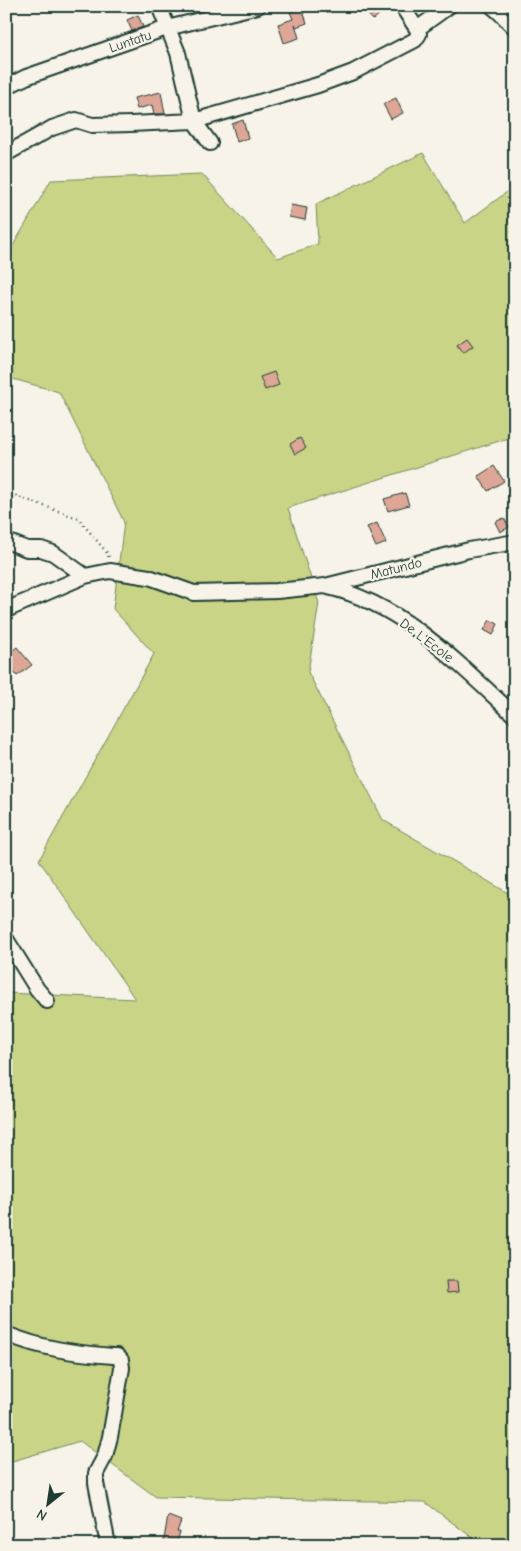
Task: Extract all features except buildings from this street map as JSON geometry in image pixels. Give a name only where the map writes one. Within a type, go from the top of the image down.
[{"type":"street","points":[[159,6],[180,61],[194,121],[210,143]]},
{"type":"street","name":"Luntatu","points":[[6,87],[26,78],[167,28],[258,6]]},
{"type":"street","points":[[6,154],[52,128],[76,120],[92,124],[194,121],[318,85],[353,72],[415,40],[419,34],[418,30],[402,6]]},
{"type":"street","points":[[418,30],[448,6]]},
{"type":"street","points":[[492,6],[515,28]]},
{"type":"street","points":[[6,541],[27,549],[40,549],[53,553],[85,576]]},
{"type":"street","name":"Matundo","points":[[110,571],[148,577],[194,593],[277,591],[325,586],[469,550],[515,542]]},
{"type":"street","points":[[6,610],[85,576],[110,571]]},
{"type":"street","name":"De L'Ecole","points":[[325,586],[343,590],[364,600],[416,630],[433,642],[515,716]]},
{"type":"street","points":[[6,939],[47,1001]]},
{"type":"street","points":[[6,1334],[27,1343],[67,1352],[118,1356],[121,1360],[122,1368],[110,1437],[96,1473],[96,1483],[108,1545]]},
{"type":"path","points":[[6,499],[16,496],[78,518],[108,554],[110,571]]},
{"type":"green space","points":[[423,153],[465,223],[515,186],[515,436],[288,508],[319,603],[308,672],[383,820],[515,897],[515,1545],[482,1545],[425,1502],[156,1497],[80,1441],[6,1463],[6,993],[135,999],[39,860],[154,654],[113,609],[124,522],[59,392],[6,377],[6,258],[51,180],[202,174],[278,258],[318,244],[316,204]]}]
